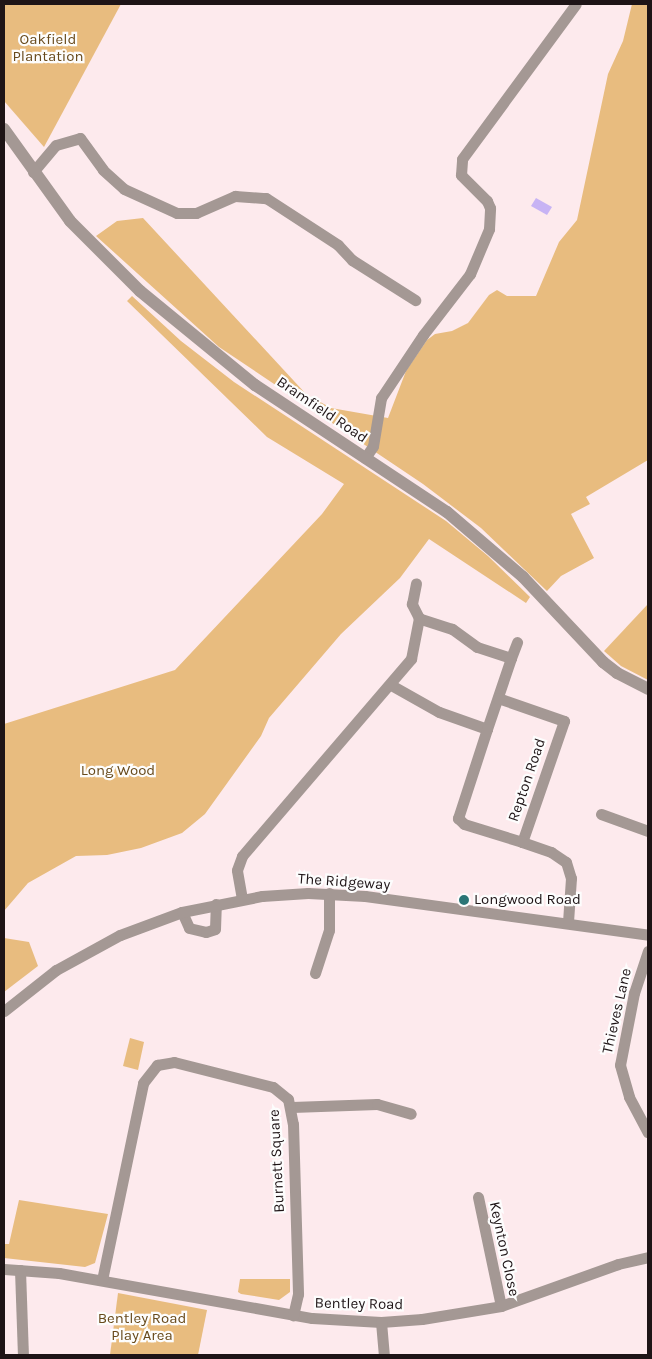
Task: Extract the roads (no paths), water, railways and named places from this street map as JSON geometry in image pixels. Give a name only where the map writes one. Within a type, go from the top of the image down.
[{"type":"street","points":[[365,458],[373,446],[381,398],[423,335],[462,287],[484,244],[490,208],[487,200],[460,175],[462,159],[576,4]]},
{"type":"street","name":"Bramfield Road","points":[[4,129],[33,172],[100,254],[147,298],[255,385],[365,458],[482,540],[523,577],[602,662],[616,674],[648,689]]},
{"type":"street","points":[[33,172],[56,145],[80,138],[103,170],[124,189],[177,213],[196,213],[235,196],[266,198],[338,245],[352,260],[415,300]]},
{"type":"street","points":[[242,899],[237,870],[242,856],[391,685],[414,655],[419,618],[412,604],[416,583]]},
{"type":"street","points":[[419,618],[452,629],[477,647],[511,658]]},
{"type":"street","points":[[517,642],[458,818],[464,824],[522,842]]},
{"type":"street","points":[[391,685],[446,715],[487,728]]},
{"type":"street","name":"Repton Road","points":[[498,698],[564,721],[522,842],[551,852],[566,862],[571,878],[568,922]]},
{"type":"street","points":[[601,814],[648,831]]},
{"type":"street","name":"The Ridgeway","points":[[4,1011],[76,958],[141,926],[182,912],[216,904],[285,893],[329,893],[568,922],[648,935]]},
{"type":"street","points":[[315,972],[329,930],[329,893]]},
{"type":"street","points":[[182,912],[189,928],[206,932],[215,929],[216,904]]},
{"type":"street","name":"Thieves Lane","points":[[648,951],[634,993],[620,1065],[629,1097],[648,1132]]},
{"type":"street","name":"Burnett Square","points":[[102,1280],[143,1083],[150,1070],[165,1062],[192,1066],[279,1090],[292,1107],[298,1294],[293,1315]]},
{"type":"street","points":[[292,1107],[377,1104],[411,1114]]},
{"type":"street","name":"Keynton Close","points":[[478,1197],[502,1306]]},
{"type":"street","name":"Bentley Road","points":[[4,1270],[20,1270],[102,1280],[328,1320],[381,1322],[422,1319],[502,1306],[618,1264],[648,1257]]},
{"type":"street","points":[[20,1270],[22,1353]]},
{"type":"street","points":[[381,1322],[384,1355]]},
{"type":"place","name":"Longwood Road","points":[[464,900]]},
{"type":"park label","name":"Oakfield Plantation","points":[[48,48]]},
{"type":"park label","name":"Long Wood","points":[[118,771]]},
{"type":"park label","name":"Bentley Road Play Area","points":[[142,1326]]}]
